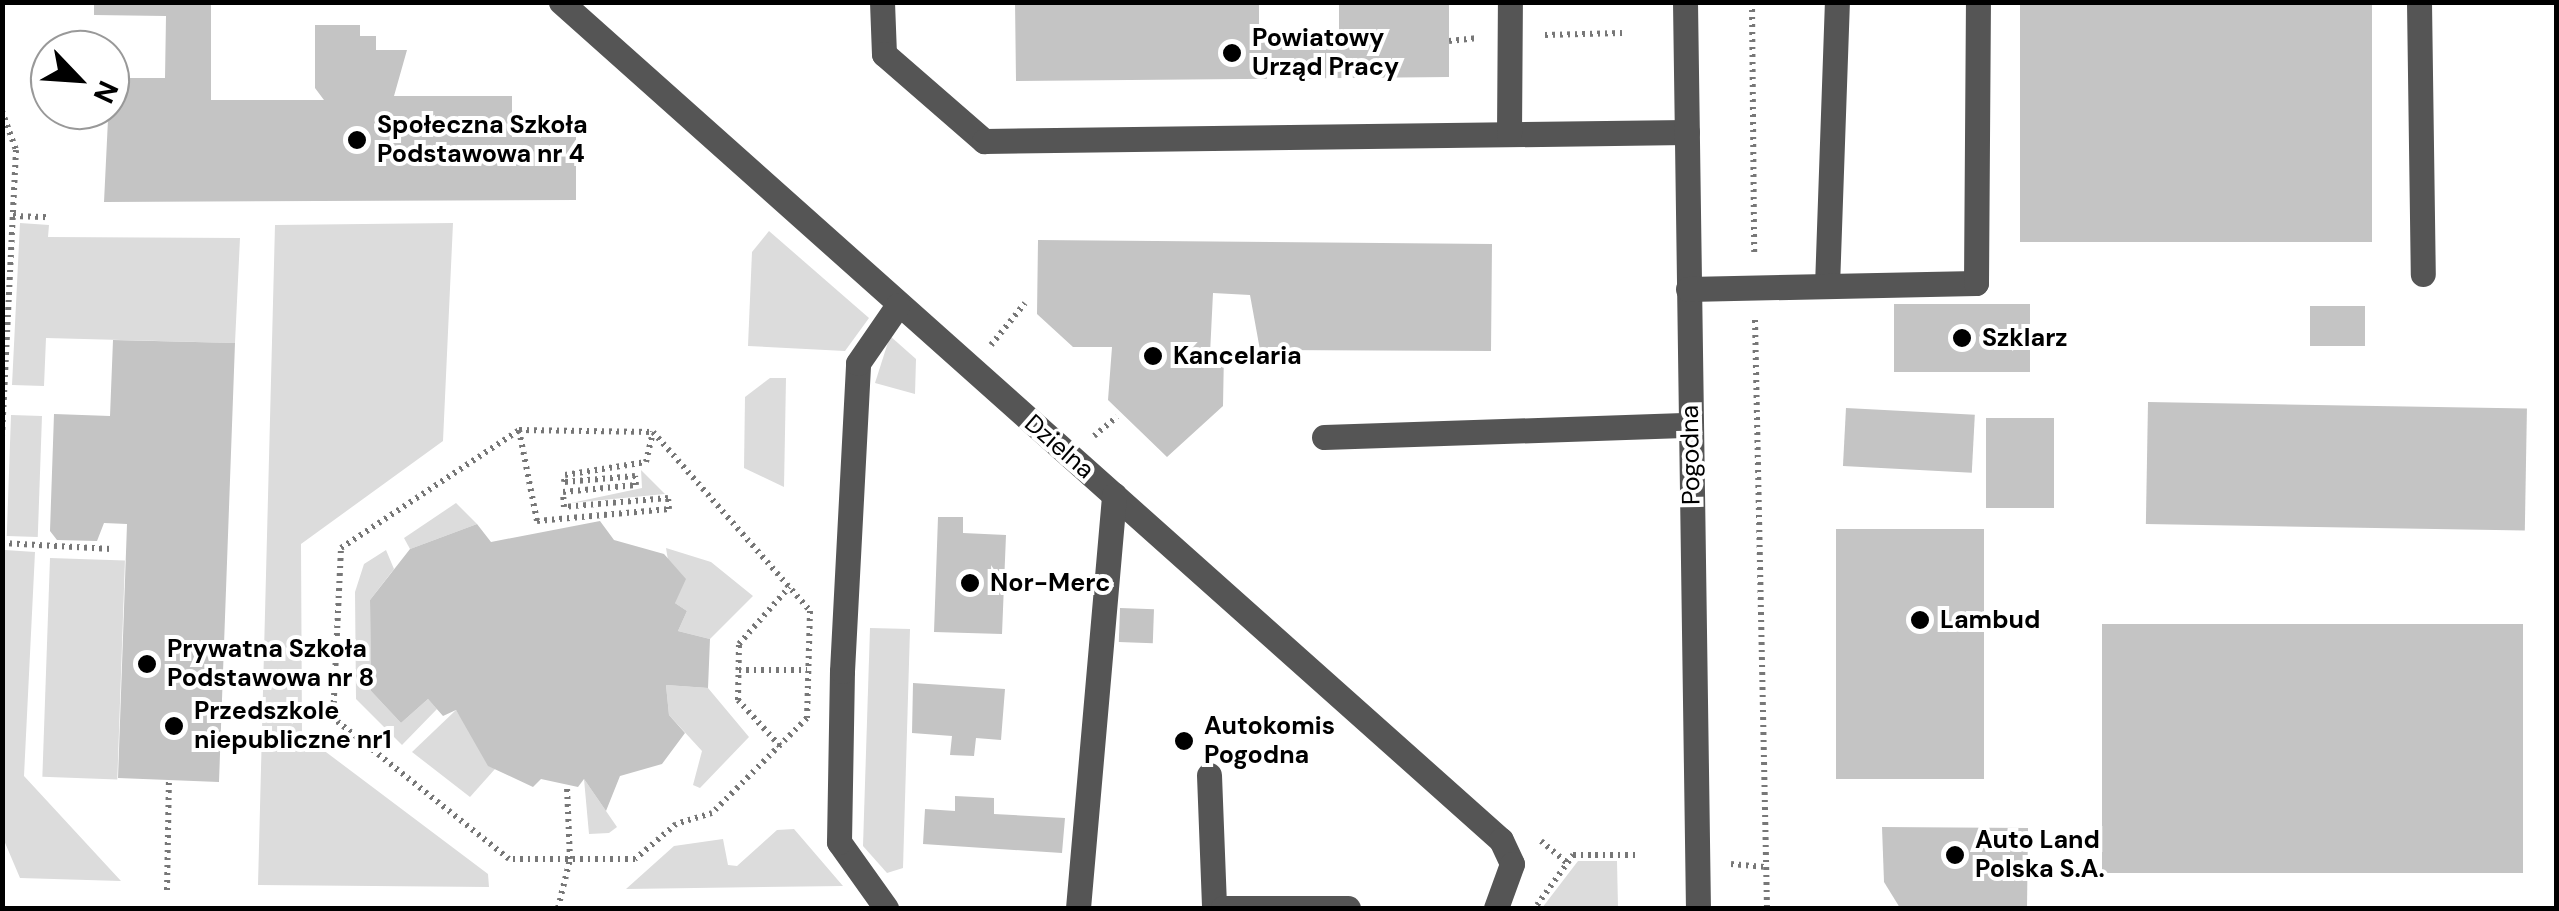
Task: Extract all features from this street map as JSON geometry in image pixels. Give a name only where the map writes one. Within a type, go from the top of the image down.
[{"type":"street","name":"Dzielna","points":[[562,2],[1501,840],[1512,864],[1496,908]]},
{"type":"street","points":[[882,2],[884,54],[984,141],[1686,132]]},
{"type":"street","points":[[1510,2],[1510,134]]},
{"type":"street","name":"Pogodna","points":[[1685,2],[1698,908]]},
{"type":"street","points":[[1828,286],[1837,2]]},
{"type":"street","points":[[1688,289],[1976,284],[1978,2]]},
{"type":"street","points":[[2418,2],[2423,274]]},
{"type":"street","points":[[886,908],[839,842],[841,709],[858,363],[898,305]]},
{"type":"street","points":[[1324,438],[1691,425]]},
{"type":"street","points":[[1078,908],[1114,495]]},
{"type":"street","points":[[1209,775],[1214,908]]},
{"type":"street","points":[[1223,908],[1348,908]]},
{"type":"path","points":[[1510,36],[1622,33]]},
{"type":"path","points":[[2,111],[16,150],[2,439]]},
{"type":"path","points":[[13,216],[50,217]]},
{"type":"path","points":[[988,350],[1025,303]]},
{"type":"path","points":[[1090,440],[1117,417]]},
{"type":"path","points":[[520,430],[537,521],[669,508],[668,498],[564,507],[563,492],[636,485],[636,476],[564,482],[565,474],[646,462],[653,432]]},
{"type":"path","points":[[520,430],[653,432],[810,611],[807,718],[712,812],[676,824],[635,859],[508,859],[333,718],[341,548],[520,430]]},
{"type":"path","points":[[2,544],[111,549]]},
{"type":"path","points":[[780,746],[738,700],[739,644],[789,587]]},
{"type":"path","points":[[1764,631],[1764,868],[1768,907]]},
{"type":"path","points":[[739,670],[808,670]]},
{"type":"path","points":[[166,890],[170,780]]},
{"type":"path","points":[[558,908],[570,859],[567,788]]},
{"type":"path","points":[[1534,908],[1573,854],[1635,855]]},
{"type":"path","points":[[1728,864],[1764,868]]},
{"type":"shaded area","points":[[20,223],[49,225],[48,237],[240,238],[235,343],[46,338],[44,386],[12,385]]},
{"type":"shaded area","points":[[453,223],[443,441],[301,544],[302,734],[488,874],[489,887],[258,885],[275,225]]},
{"type":"shaded area","points":[[769,231],[869,318],[845,351],[748,346],[752,252]]},
{"type":"shaded area","points":[[890,336],[916,359],[915,394],[875,383]]},
{"type":"shaded area","points":[[770,378],[786,378],[784,487],[744,468],[745,397]]},
{"type":"shaded area","points":[[11,415],[42,416],[38,537],[7,536]]},
{"type":"shaded area","points":[[641,470],[665,494],[571,503],[642,488]]},
{"type":"shaded area","points":[[456,503],[477,524],[410,549],[404,538]]},
{"type":"shaded area","points":[[666,548],[711,562],[753,596],[710,639],[678,631],[687,611],[675,603]]},
{"type":"shaded area","points":[[5,550],[35,552],[24,776],[121,881],[20,878],[3,838]]},
{"type":"shaded area","points":[[386,550],[394,569],[370,600],[371,691],[401,723],[428,699],[437,709],[402,745],[356,699],[355,592],[364,564]]},
{"type":"shaded area","points":[[50,558],[125,561],[117,779],[42,777]]},
{"type":"shaded area","points":[[870,628],[910,629],[903,868],[887,873],[863,846]]},
{"type":"shaded area","points":[[666,685],[708,688],[749,737],[700,788],[693,785],[702,751],[669,715]]},
{"type":"shaded area","points":[[456,710],[495,769],[470,797],[412,752]]},
{"type":"shaded area","points":[[584,779],[617,827],[609,833],[589,834]]},
{"type":"shaded area","points":[[794,829],[843,886],[626,889],[674,846],[723,839],[728,865],[737,866],[777,830]]},
{"type":"shaded area","points":[[1578,861],[1617,861],[1618,908],[1542,908]]},
{"type":"building","points":[[94,2],[211,2],[211,100],[324,100],[315,88],[315,25],[360,25],[360,36],[376,36],[376,50],[407,50],[394,96],[512,96],[512,137],[576,137],[576,200],[104,202],[107,130],[130,130],[130,78],[165,78],[166,16],[94,15]]},
{"type":"building","name":"Powiatowy Urząd Pracy","points":[[1015,2],[1259,2],[1259,32],[1339,30],[1339,2],[1449,2],[1449,77],[1016,81]]},
{"type":"building","points":[[2020,2],[2372,2],[2372,242],[2020,242]]},
{"type":"building","points":[[1038,240],[1492,244],[1491,351],[1260,350],[1250,295],[1213,293],[1210,354],[1224,351],[1223,406],[1167,457],[1108,400],[1112,347],[1073,347],[1037,314]]},
{"type":"building","name":"Szklarz","points":[[1894,304],[2030,304],[2030,372],[1894,372]]},
{"type":"building","points":[[2310,306],[2365,306],[2365,346],[2310,346]]},
{"type":"building","points":[[113,340],[235,343],[219,782],[118,778],[127,524],[104,523],[97,541],[57,540],[50,531],[54,414],[110,416]]},
{"type":"building","points":[[2148,402],[2527,409],[2525,531],[2146,524]]},
{"type":"building","points":[[1846,408],[1975,415],[1972,473],[1843,466]]},
{"type":"building","points":[[1986,418],[2054,418],[2054,508],[1986,508]]},
{"type":"building","name":"Nor-Merc","points":[[938,517],[963,517],[963,533],[1006,535],[1002,634],[934,632]]},
{"type":"building","points":[[600,521],[614,540],[664,554],[686,579],[675,603],[687,611],[678,631],[710,639],[708,688],[666,685],[669,715],[685,733],[662,764],[620,776],[606,811],[584,779],[578,787],[541,779],[533,787],[488,766],[456,710],[443,716],[428,699],[401,723],[371,691],[370,600],[410,549],[477,524],[491,542]]},
{"type":"building","points":[[1836,529],[1984,529],[1984,779],[1836,779]]},
{"type":"building","points":[[1120,608],[1154,609],[1153,643],[1119,642]]},
{"type":"building","points":[[2102,624],[2523,624],[2523,873],[2102,873]]},
{"type":"building","points":[[913,683],[1005,689],[1001,740],[976,738],[974,756],[950,755],[952,736],[912,733]]},
{"type":"building","points":[[955,796],[994,798],[994,814],[1065,818],[1062,853],[923,844],[925,809],[955,811]]},
{"type":"building","name":"Auto Land Polska S.A.","points":[[1882,827],[2028,828],[2027,908],[1900,908],[1884,882]]},
{"type":"place","name":"Powiatowy Urząd Pracy","points":[[1232,53]]},
{"type":"place","name":"Społeczna Szkoła Podstawowa nr 4","points":[[357,140]]},
{"type":"place","name":"Szklarz","points":[[1962,338]]},
{"type":"place","name":"Kancelaria","points":[[1153,356]]},
{"type":"place","name":"Nor-Merc","points":[[970,583]]},
{"type":"place","name":"Lambud","points":[[1920,620]]},
{"type":"place","name":"Prywatna Szkoła Podstawowa nr 8","points":[[147,664]]},
{"type":"place","name":"Przedszkole niepubliczne nr1","points":[[174,726]]},
{"type":"place","name":"Autokomis Pogodna","points":[[1184,741]]},
{"type":"place","name":"Auto Land Polska S.A.","points":[[1955,855]]}]
